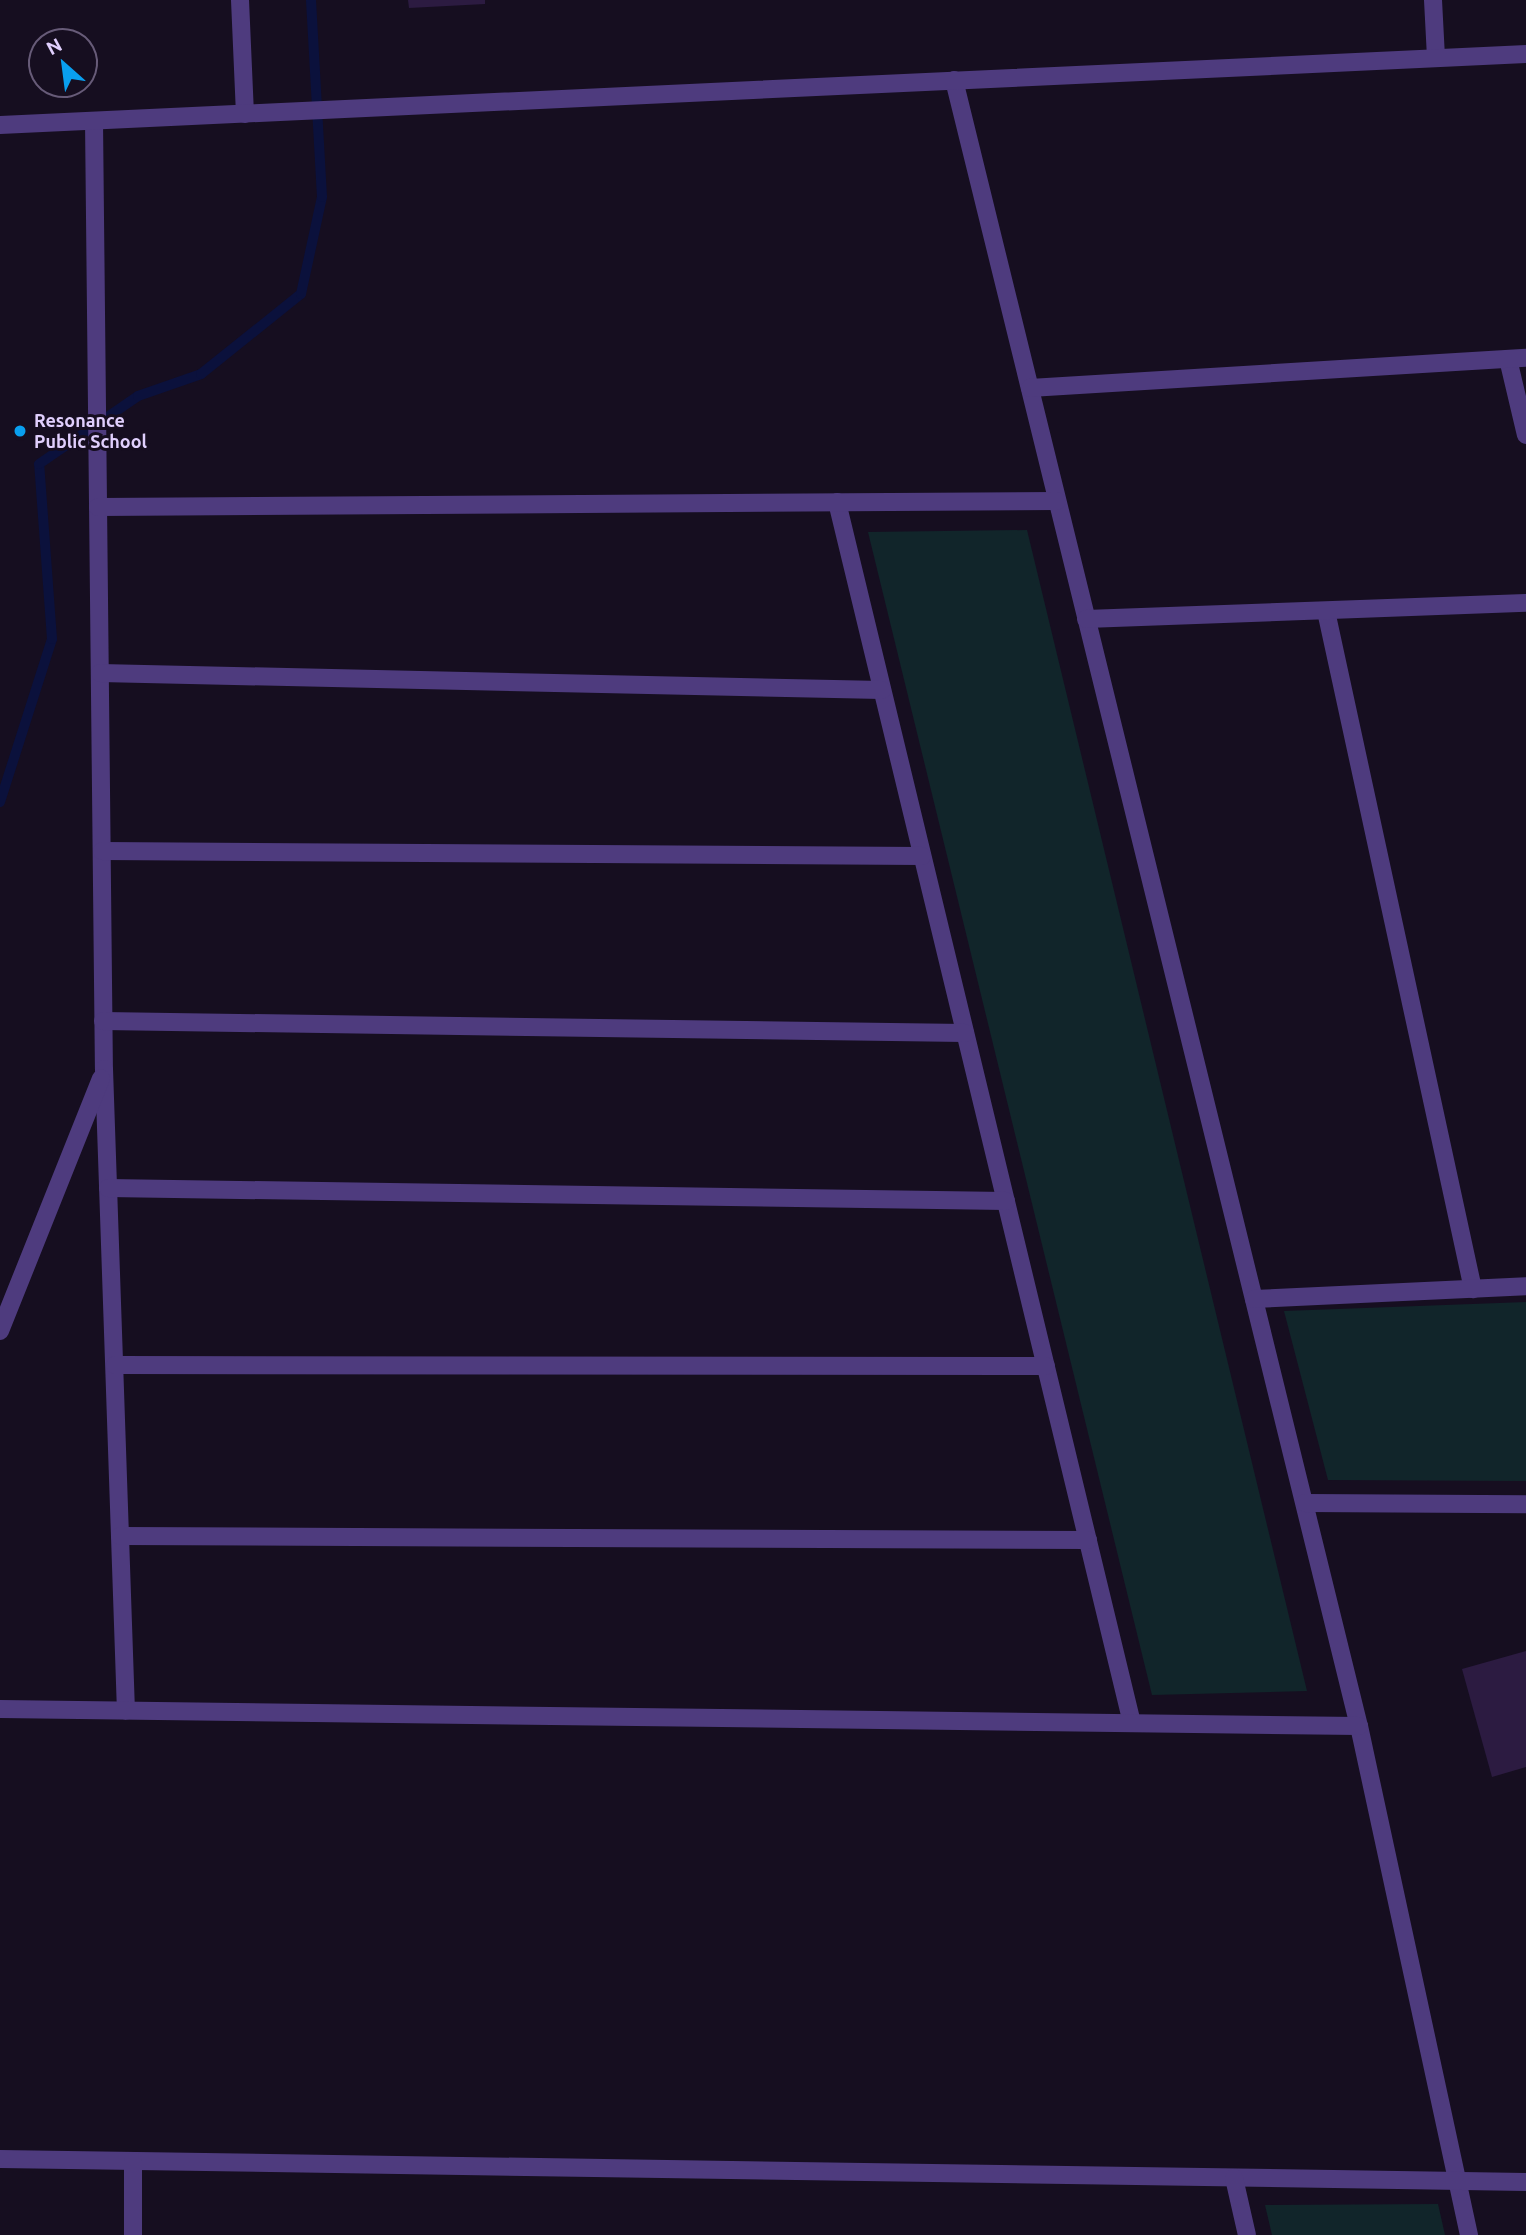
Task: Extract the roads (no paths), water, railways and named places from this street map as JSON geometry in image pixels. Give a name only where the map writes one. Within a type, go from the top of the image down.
[{"type":"street","points":[[240,0],[245,114]]},
{"type":"street","points":[[1433,0],[1436,58]]},
{"type":"street","points":[[0,125],[1526,54]]},
{"type":"street","points":[[954,80],[1359,1726],[1469,2235]]},
{"type":"street","points":[[94,121],[103,1021],[127,1711]]},
{"type":"street","points":[[1030,388],[1526,358]]},
{"type":"street","points":[[1508,359],[1526,435]]},
{"type":"street","points":[[98,507],[1057,500]]},
{"type":"street","points":[[837,502],[1132,1723]]},
{"type":"street","points":[[1086,620],[1526,603]]},
{"type":"street","points":[[1326,611],[1473,1289]]},
{"type":"street","points":[[100,673],[882,690]]},
{"type":"street","points":[[102,851],[922,856]]},
{"type":"street","points":[[103,1021],[965,1033]]},
{"type":"street","points":[[0,1331],[104,1069]]},
{"type":"street","points":[[108,1188],[1006,1201]]},
{"type":"street","points":[[1254,1299],[1526,1286]]},
{"type":"street","points":[[114,1365],[1045,1366]]},
{"type":"street","points":[[1305,1503],[1526,1504]]},
{"type":"street","points":[[121,1536],[1088,1540]]},
{"type":"street","points":[[0,1709],[1359,1726]]},
{"type":"street","points":[[0,2159],[1526,2182]]},
{"type":"street","points":[[133,2161],[133,2235]]},
{"type":"street","points":[[1234,2178],[1247,2235]]},
{"type":"waterway","points":[[0,802],[52,639],[39,464],[138,396],[201,374],[301,294],[322,197],[311,0]]},
{"type":"place","name":"Resonance Public School","points":[[20,431]]}]
